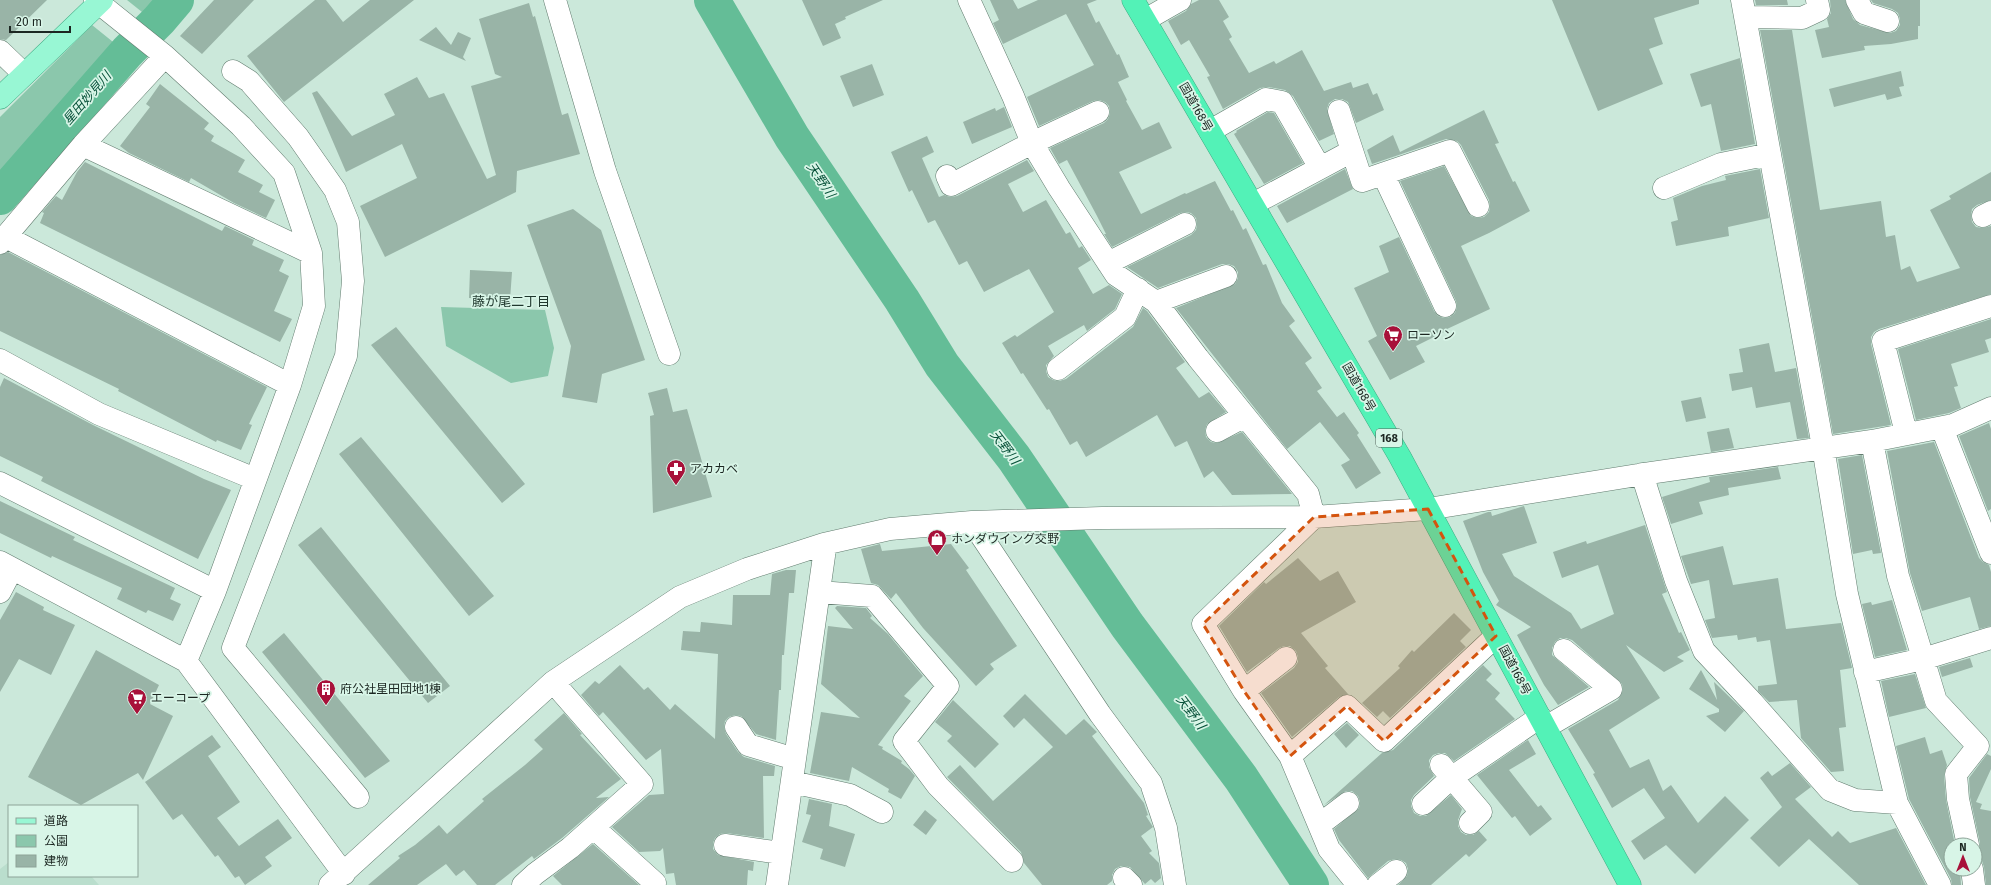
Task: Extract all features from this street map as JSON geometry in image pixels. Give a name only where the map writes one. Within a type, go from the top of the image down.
[{"type":"highway","name":"国道168号","points":[[1133,0],[1253,204],[1428,509],[1630,885]]},
{"type":"main road","points":[[0,98],[98,1]]},
{"type":"street","points":[[555,0],[605,172],[669,354]]},
{"type":"street","points":[[969,0],[1013,96],[1032,143],[1116,275],[1156,302],[1308,494],[1314,517]]},
{"type":"street","points":[[1145,20],[1180,0]]},
{"type":"street","points":[[1817,0],[1818,10],[1802,18],[1744,8],[1823,448],[1846,594],[1897,803],[1940,885]]},
{"type":"street","points":[[1857,0],[1864,13],[1888,21]]},
{"type":"street","points":[[98,1],[165,56],[241,126],[284,174],[310,253],[314,306],[290,385],[215,591],[186,661]]},
{"type":"street","points":[[0,50],[24,74]]},
{"type":"street","points":[[165,56],[83,145],[3,240],[290,385]]},
{"type":"street","points":[[233,71],[249,81],[298,137],[335,190],[348,222],[353,281],[346,356],[233,648],[358,797]]},
{"type":"street","points":[[1210,131],[1266,99],[1282,102],[1320,168]]},
{"type":"street","points":[[1339,111],[1362,182],[1450,150],[1478,206]]},
{"type":"street","points":[[946,176],[952,186],[1032,143],[1098,112]]},
{"type":"street","points":[[83,145],[310,253]]},
{"type":"street","points":[[1253,204],[1352,150]]},
{"type":"street","points":[[1664,188],[1721,164],[1770,154]]},
{"type":"street","points":[[1383,174],[1445,306]]},
{"type":"street","points":[[1108,263],[1185,224]]},
{"type":"street","points":[[1156,302],[1226,276]]},
{"type":"street","points":[[1058,369],[1125,317],[1138,289]]},
{"type":"street","points":[[1906,433],[1882,341],[1991,306]]},
{"type":"street","points":[[0,360],[99,414],[255,479]]},
{"type":"street","points":[[0,592],[6,566],[186,661],[337,879],[553,682],[680,597],[747,569],[824,544],[890,529],[978,521],[1102,518],[1314,517],[1428,509],[1642,474],[1872,441],[1906,433],[1942,428],[1991,408]]},
{"type":"street","points":[[1217,431],[1245,416]]},
{"type":"street","points":[[1942,428],[1991,553]]},
{"type":"street","points":[[1872,441],[1898,576],[1936,700],[1985,749],[1956,774],[1958,799],[1966,837]]},
{"type":"street","points":[[1642,474],[1676,581],[1704,651],[1753,703],[1830,790],[1855,800],[1897,803]]},
{"type":"street","points":[[0,483],[215,591]]},
{"type":"street","points":[[1314,517],[1203,624],[1244,691],[1290,756],[1329,849],[1358,885]]},
{"type":"street","points":[[978,521],[1100,714],[1152,783],[1166,828],[1175,885]]},
{"type":"street","points":[[777,885],[819,592],[824,544]]},
{"type":"street","points":[[819,592],[872,596],[948,686],[904,741],[938,786],[1012,861]]},
{"type":"street","points":[[1290,756],[1346,706],[1384,742],[1496,636]]},
{"type":"street","points":[[1866,672],[1923,659],[1991,638]]},
{"type":"street","points":[[1423,804],[1446,772],[1611,689],[1564,650]]},
{"type":"street","points":[[1244,691],[1286,658]]},
{"type":"street","points":[[535,881],[642,784],[553,682]]},
{"type":"street","points":[[736,727],[748,745],[795,759]]},
{"type":"street","points":[[1446,772],[1481,812],[1470,823]]},
{"type":"street","points":[[792,782],[850,795],[882,812]]},
{"type":"street","points":[[1319,825],[1348,803]]},
{"type":"street","points":[[594,828],[655,883],[654,885]]},
{"type":"street","points":[[725,845],[781,853]]},
{"type":"street","points":[[1378,885],[1396,871]]},
{"type":"highlighted area","points":[[1428,509],[1496,636],[1384,741],[1347,706],[1290,756],[1244,691],[1203,624],[1314,517]]},
{"type":"shaded area","points":[[8,863],[8,877],[92,877],[99,885],[0,885],[0,869]]},
{"type":"green space","points":[[127,0],[161,0],[147,16]]},
{"type":"green space","points":[[92,25],[123,50],[0,187],[0,117]]},
{"type":"green space","points":[[441,307],[545,310],[554,348],[548,376],[511,383],[446,346]]},
{"type":"building","points":[[0,0],[47,0],[6,40],[0,39]]},
{"type":"building","points":[[214,0],[254,0],[202,54],[180,36]]},
{"type":"building","points":[[315,0],[326,0],[343,22],[370,0],[414,0],[284,102],[247,56]]},
{"type":"building","points":[[802,0],[883,0],[845,17],[846,19],[835,24],[841,38],[823,46]]},
{"type":"building","points":[[990,0],[1013,0],[1018,9],[1038,0],[1097,0],[1087,4],[1096,23],[1099,21],[1117,55],[1119,54],[1129,77],[1118,82],[1127,100],[1126,101],[1142,130],[1159,122],[1172,148],[1119,172],[1141,214],[1185,193],[1186,194],[1215,181],[1231,211],[1233,210],[1243,230],[1246,228],[1263,265],[1266,264],[1282,303],[1295,321],[1289,326],[1312,358],[1305,363],[1322,388],[1317,391],[1337,417],[1344,412],[1359,433],[1357,435],[1381,473],[1356,489],[1341,465],[1350,460],[1320,422],[1287,449],[1176,308],[1235,284],[1238,278],[1238,272],[1234,266],[1222,264],[1158,288],[1127,267],[1191,235],[1196,230],[1196,218],[1191,213],[1180,213],[1112,247],[1067,160],[1059,164],[1050,148],[1104,123],[1108,119],[1110,113],[1109,106],[1105,102],[1099,100],[1093,101],[1039,126],[1027,97],[1094,65],[1066,14],[1003,44],[993,23],[999,20]]},
{"type":"building","points":[[1199,0],[1219,0],[1229,17],[1223,21],[1232,37],[1229,39],[1249,73],[1274,61],[1276,64],[1302,50],[1324,91],[1351,82],[1353,88],[1368,83],[1373,95],[1377,93],[1384,110],[1356,123],[1348,102],[1342,99],[1335,99],[1329,103],[1327,109],[1334,134],[1319,141],[1293,96],[1285,90],[1268,87],[1260,88],[1223,109],[1207,77],[1210,76],[1189,40],[1181,45],[1168,21],[1186,11],[1191,4]]},
{"type":"building","points":[[1552,0],[1699,0],[1699,4],[1654,18],[1663,44],[1649,49],[1663,84],[1598,111]]},
{"type":"building","points":[[1755,0],[1787,0],[1788,5],[1756,5]]},
{"type":"building","points":[[1830,0],[1845,0],[1853,19],[1860,25],[1890,33],[1896,31],[1900,25],[1898,13],[1892,9],[1873,3],[1871,0],[1920,0],[1920,26],[1918,26],[1918,39],[1891,44],[1864,46],[1865,50],[1822,58],[1815,30],[1829,27],[1827,19],[1831,13]]},
{"type":"building","points":[[529,3],[533,17],[535,16],[562,115],[568,113],[580,154],[517,171],[516,192],[385,257],[360,206],[417,178],[402,144],[346,172],[312,93],[317,91],[352,136],[395,115],[384,94],[417,77],[429,98],[444,93],[487,179],[496,175],[471,86],[502,77],[495,74],[479,19]]},
{"type":"building","points":[[436,27],[451,45],[458,32],[471,38],[463,57],[466,61],[419,40]]},
{"type":"building","points":[[1760,30],[1792,30],[1820,210],[1881,201],[1886,237],[1895,235],[1901,270],[1910,266],[1917,282],[1960,268],[1930,210],[1951,199],[1949,196],[1991,172],[1991,200],[1977,205],[1972,209],[1971,216],[1972,222],[1976,227],[1983,228],[1991,226],[1991,294],[1879,329],[1874,332],[1871,337],[1871,344],[1891,425],[1833,434]]},
{"type":"building","points":[[1740,58],[1755,144],[1721,151],[1711,104],[1701,107],[1690,74]]},
{"type":"building","points":[[872,64],[884,95],[853,107],[840,76]]},
{"type":"building","points":[[1901,71],[1904,86],[1899,87],[1902,96],[1887,100],[1885,94],[1834,107],[1829,89]]},
{"type":"building","points":[[160,84],[209,123],[204,129],[214,136],[211,141],[245,160],[238,172],[263,185],[259,192],[275,200],[266,218],[234,203],[191,178],[189,182],[129,153],[120,146],[150,107],[146,104]]},
{"type":"building","points":[[1004,107],[1012,127],[972,144],[963,122],[995,108],[996,111]]},
{"type":"building","points":[[1484,110],[1499,143],[1495,144],[1513,182],[1515,181],[1530,211],[1461,246],[1490,309],[1447,329],[1448,330],[1416,346],[1425,362],[1390,380],[1368,341],[1377,336],[1354,288],[1389,272],[1379,246],[1399,237],[1434,311],[1438,316],[1444,318],[1450,317],[1455,313],[1457,307],[1456,301],[1400,181],[1444,166],[1471,216],[1477,218],[1484,217],[1489,212],[1490,206],[1489,200],[1461,145],[1457,141],[1446,139],[1372,164],[1367,150],[1393,135],[1400,152]]},
{"type":"building","points":[[1268,112],[1274,113],[1303,163],[1264,184],[1234,134],[1237,132],[1236,131]]},
{"type":"building","points":[[927,136],[934,152],[922,158],[939,197],[944,195],[950,197],[957,196],[1027,160],[1034,171],[1008,184],[1023,212],[1046,200],[1066,234],[1070,232],[1079,248],[1082,246],[1091,260],[1078,268],[1093,294],[1109,285],[1122,294],[1115,309],[1087,331],[1084,325],[1048,346],[1054,356],[1046,365],[1048,377],[1059,381],[1066,379],[1133,327],[1143,308],[1147,311],[1185,362],[1176,368],[1199,398],[1209,392],[1226,412],[1207,424],[1205,430],[1206,437],[1211,442],[1217,443],[1242,432],[1292,494],[1232,495],[1213,471],[1204,478],[1187,441],[1175,447],[1157,415],[1086,457],[1077,441],[1070,445],[1049,409],[1047,410],[1023,373],[1021,374],[1002,343],[1015,335],[1017,337],[1054,312],[1029,269],[984,292],[967,261],[959,265],[935,220],[928,223],[912,190],[909,192],[891,152]]},
{"type":"building","points":[[85,162],[222,231],[225,226],[254,240],[252,245],[284,260],[279,271],[289,276],[274,311],[292,319],[280,342],[40,223],[44,213],[42,212],[56,196],[62,200],[77,172]]},
{"type":"building","points":[[1345,169],[1353,189],[1287,223],[1277,206]]},
{"type":"building","points":[[1760,169],[1769,218],[1728,227],[1729,236],[1676,246],[1671,222],[1678,220],[1673,198],[1702,186],[1726,180],[1725,176]]},
{"type":"building","points":[[573,209],[601,230],[645,360],[602,374],[597,403],[562,397],[571,346],[527,225]]},
{"type":"building","points":[[8,252],[267,387],[249,424],[252,425],[241,450],[217,440],[216,442],[118,391],[119,389],[0,331],[0,255]]},
{"type":"building","points":[[470,270],[512,272],[510,300],[469,298]]},
{"type":"building","points":[[1991,319],[1991,338],[1985,340],[1989,352],[1951,364],[1958,386],[1954,387],[1961,408],[1949,413],[1916,420],[1898,349]]},
{"type":"building","points":[[396,327],[525,484],[502,503],[371,345]]},
{"type":"building","points":[[1769,343],[1775,372],[1796,368],[1809,438],[1797,439],[1790,402],[1756,408],[1752,387],[1732,391],[1729,374],[1743,372],[1739,349]]},
{"type":"building","points":[[4,378],[93,425],[204,479],[231,490],[198,559],[41,481],[43,477],[0,456],[0,387]]},
{"type":"building","points":[[667,388],[673,412],[687,409],[712,497],[653,513],[650,416],[654,415],[648,393]]},
{"type":"building","points":[[1701,397],[1706,418],[1686,422],[1681,401]]},
{"type":"building","points":[[1989,423],[1991,429],[1991,509],[1988,511],[1959,436]]},
{"type":"building","points":[[1729,428],[1734,448],[1711,452],[1707,432]]},
{"type":"building","points":[[361,437],[494,596],[469,616],[339,454]]},
{"type":"building","points":[[1934,442],[1979,558],[1989,565],[1991,572],[1991,626],[1979,629],[1970,597],[1922,611],[1910,573],[1887,451]]},
{"type":"building","points":[[1862,455],[1881,553],[1873,554],[1872,550],[1853,554],[1838,459]]},
{"type":"building","points":[[1778,467],[1781,479],[1728,488],[1729,495],[1699,502],[1703,514],[1671,524],[1662,497],[1710,482],[1709,477]]},
{"type":"building","points":[[0,501],[75,537],[73,540],[175,588],[170,599],[181,604],[173,621],[148,610],[146,613],[117,599],[122,588],[52,556],[51,558],[0,533]]},
{"type":"building","points":[[1524,506],[1537,543],[1502,554],[1514,576],[1571,613],[1581,629],[1614,614],[1598,565],[1562,578],[1553,552],[1586,541],[1587,544],[1645,525],[1667,592],[1662,594],[1679,633],[1681,632],[1690,650],[1677,657],[1684,661],[1664,672],[1626,645],[1660,698],[1609,730],[1630,768],[1649,759],[1663,791],[1671,785],[1698,823],[1725,796],[1749,820],[1695,874],[1666,845],[1644,860],[1631,841],[1665,818],[1644,788],[1612,808],[1593,774],[1595,773],[1568,729],[1618,700],[1623,690],[1622,684],[1572,640],[1560,638],[1555,642],[1552,648],[1552,655],[1589,687],[1558,705],[1544,685],[1517,635],[1531,627],[1496,605],[1499,601],[1483,572],[1463,521],[1488,512],[1491,512],[1492,516]]},
{"type":"building","points":[[321,527],[450,686],[428,703],[298,545]]},
{"type":"building","points":[[880,544],[882,551],[951,544],[969,568],[966,570],[1017,646],[990,664],[994,669],[976,686],[923,628],[896,593],[891,599],[878,585],[871,583],[861,549]]},
{"type":"building","points":[[1723,546],[1733,585],[1778,578],[1786,629],[1841,623],[1852,668],[1840,670],[1846,727],[1839,728],[1844,771],[1831,772],[1801,738],[1797,700],[1769,702],[1758,691],[1758,686],[1777,684],[1770,640],[1757,642],[1756,637],[1738,640],[1737,635],[1712,638],[1705,620],[1715,618],[1709,580],[1691,584],[1681,556]]},
{"type":"building","points":[[1298,558],[1320,581],[1338,571],[1356,602],[1301,633],[1328,666],[1325,668],[1348,694],[1339,697],[1292,737],[1261,693],[1294,668],[1298,662],[1296,651],[1290,646],[1279,648],[1247,672],[1219,626],[1264,582],[1266,584]]},
{"type":"building","points":[[786,570],[796,570],[794,593],[789,593],[784,655],[782,655],[781,690],[779,690],[776,740],[756,734],[741,716],[735,715],[729,717],[725,721],[724,727],[726,734],[738,752],[744,757],[775,766],[774,776],[763,776],[764,838],[726,833],[720,834],[715,838],[713,843],[713,849],[718,855],[754,862],[753,871],[748,870],[747,885],[676,885],[674,873],[666,874],[663,848],[660,851],[639,852],[612,827],[649,795],[664,794],[661,749],[646,760],[603,712],[599,716],[581,695],[595,681],[599,684],[620,665],[644,690],[648,687],[670,710],[675,704],[715,739],[718,654],[681,650],[683,631],[700,632],[701,622],[732,625],[733,595],[770,595],[772,574]]},
{"type":"building","points":[[16,592],[44,607],[43,610],[75,625],[51,675],[19,659],[0,692],[0,620]]},
{"type":"building","points":[[1892,600],[1907,650],[1875,657],[1862,604],[1871,602],[1872,605]]},
{"type":"building","points":[[837,606],[866,608],[872,616],[870,618],[888,634],[923,676],[904,696],[911,701],[878,745],[902,761],[901,763],[915,776],[901,799],[888,792],[889,789],[852,767],[849,781],[810,773],[821,712],[860,718],[821,684],[828,626],[853,629],[835,608]]},
{"type":"building","points":[[1454,613],[1471,630],[1460,641],[1466,647],[1390,718],[1383,711],[1377,717],[1362,703],[1400,668],[1398,666],[1412,650],[1414,652]]},
{"type":"building","name":"府公社星田団地1棟","points":[[284,633],[390,761],[365,778],[262,652]]},
{"type":"building","points":[[96,650],[159,685],[150,704],[173,716],[143,780],[138,773],[81,805],[28,777]]},
{"type":"building","points":[[1970,658],[1973,667],[1942,677],[1939,667]]},
{"type":"building","points":[[1483,665],[1492,674],[1486,680],[1500,693],[1495,699],[1515,719],[1454,761],[1445,753],[1433,755],[1429,760],[1429,767],[1434,776],[1414,795],[1411,800],[1411,806],[1414,813],[1420,816],[1426,816],[1451,795],[1462,809],[1458,820],[1458,826],[1461,832],[1466,835],[1473,835],[1479,831],[1487,840],[1469,857],[1466,854],[1431,885],[1398,885],[1407,876],[1408,869],[1406,863],[1395,859],[1388,861],[1368,878],[1339,840],[1334,829],[1359,808],[1360,802],[1358,796],[1352,791],[1346,791],[1324,805],[1382,753],[1393,750]]},
{"type":"building","points":[[1701,670],[1717,700],[1714,682],[1744,711],[1725,732],[1706,716],[1719,712],[1719,709],[1689,689]]},
{"type":"building","points":[[1915,674],[1926,708],[1889,717],[1881,681]]},
{"type":"building","points":[[1025,694],[1066,735],[1084,719],[1097,732],[1092,736],[1144,803],[1148,815],[1146,816],[1153,827],[1141,836],[1152,851],[1149,853],[1159,863],[1161,878],[1155,883],[1151,879],[1145,884],[1130,867],[1121,866],[1115,869],[1112,875],[1112,881],[1107,885],[1042,885],[1024,863],[1021,852],[947,777],[960,765],[993,801],[1053,747],[1024,718],[1014,728],[1003,716]]},
{"type":"building","points":[[953,700],[999,744],[975,768],[947,741],[952,736],[935,722]]},
{"type":"building","points":[[564,713],[582,734],[580,735],[621,779],[596,798],[609,797],[562,838],[534,859],[532,856],[495,885],[477,885],[464,870],[456,876],[446,864],[417,885],[368,885],[400,858],[398,856],[415,845],[439,825],[447,834],[484,801],[482,799],[543,749],[534,740]]},
{"type":"building","points":[[1347,723],[1359,735],[1346,748],[1334,734]]},
{"type":"building","points":[[212,735],[221,747],[208,756],[240,802],[217,818],[239,846],[278,819],[292,838],[265,857],[272,866],[245,885],[239,876],[235,878],[218,855],[215,857],[182,814],[173,820],[145,782]]},
{"type":"building","points":[[1925,737],[1930,754],[1942,750],[1947,765],[1944,775],[1946,800],[1953,837],[1943,837],[1943,864],[1909,799],[1896,746]]},
{"type":"building","points":[[1528,740],[1536,754],[1509,770],[1538,807],[1541,805],[1552,819],[1530,836],[1515,816],[1512,818],[1477,775]]},
{"type":"building","points":[[1987,754],[1991,756],[1991,769],[1976,802],[1982,804],[1980,809],[1991,811],[1991,885],[1986,885],[1983,864],[1983,837],[1979,837],[1970,797],[1969,778]]},
{"type":"building","points":[[1790,763],[1811,787],[1795,799],[1832,837],[1838,831],[1850,843],[1896,828],[1926,885],[1859,885],[1809,839],[1779,867],[1750,838],[1782,807],[1760,778],[1768,771],[1772,776]]},
{"type":"building","points":[[809,799],[832,804],[829,826],[855,834],[845,867],[820,859],[823,849],[802,842],[811,815],[806,814]]},
{"type":"building","points":[[925,810],[937,820],[926,835],[913,825]]},
{"type":"building","points":[[593,844],[639,885],[562,885],[553,876]]},
{"type":"building","points":[[1950,877],[1960,877],[1961,885],[1952,885]]},
{"type":"waterway","name":"星田妙見川","points":[[0,197],[127,52],[159,20],[176,0]]},
{"type":"waterway","name":"天野川","points":[[712,0],[792,137],[902,300],[942,365],[1014,458],[1127,625],[1241,778],[1311,885]]},
{"type":"place","name":"ローソン","points":[[1393,352]]},
{"type":"place","name":"アカカベ","points":[[676,486]]},
{"type":"place","name":"ホンダウイング交野","points":[[937,556]]},
{"type":"place","name":"府公社星田団地1棟","points":[[326,706]]},
{"type":"place","name":"エーコープ","points":[[137,715]]},
{"type":"district","name":"藤が尾二丁目","points":[[511,301]]}]
